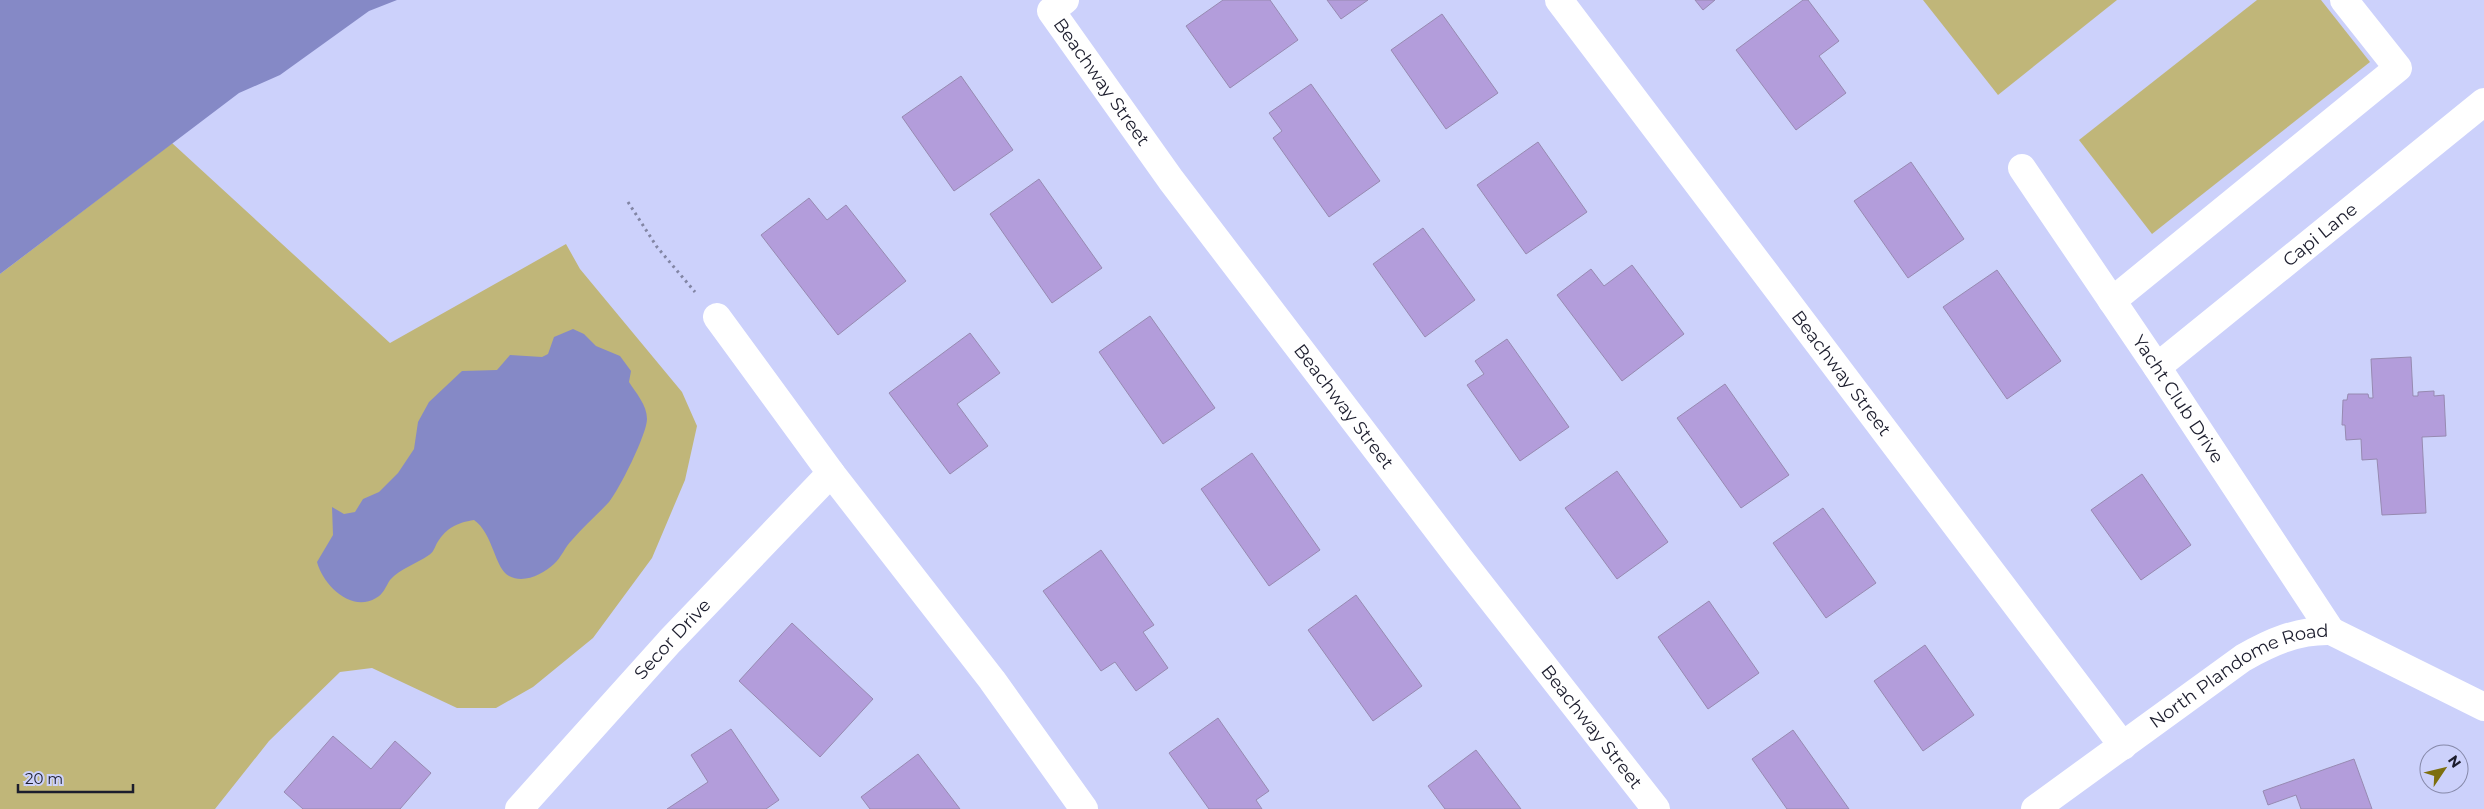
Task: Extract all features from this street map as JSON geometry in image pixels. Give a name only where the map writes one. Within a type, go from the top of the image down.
[{"type":"street","name":"Beachway Street","points":[[1064,0],[1051,11],[1171,180],[1460,559],[1656,809]]},
{"type":"street","name":"Beachway Street","points":[[1559,0],[2124,746]]},
{"type":"street","points":[[2112,301],[2398,68],[2344,0]]},
{"type":"street","name":"Capi Lane","points":[[2157,367],[2484,102]]},
{"type":"street","name":"Yacht Club Drive","points":[[2022,168],[2157,367],[2331,632]]},
{"type":"street","points":[[717,317],[831,473],[992,680],[1084,809]]},
{"type":"street","name":"Secor Drive","points":[[519,809],[670,642],[831,473]]},
{"type":"street","name":"North Plandome Road","points":[[2035,809],[2243,658],[2292,635],[2314,631],[2331,632],[2484,707]]},
{"type":"path","points":[[628,202],[657,247],[717,317]]},
{"type":"shaded area","points":[[1923,0],[2117,0],[1998,95]]},
{"type":"shaded area","points":[[2257,0],[2321,0],[2370,62],[2152,234],[2079,140]]},
{"type":"shaded area","points":[[172,143],[390,343],[566,244],[580,269],[682,392],[697,426],[685,480],[652,558],[593,638],[533,687],[496,708],[457,708],[372,668],[340,672],[269,741],[215,809],[0,809],[0,274]]},
{"type":"water","points":[[0,0],[397,0],[369,11],[280,75],[239,93],[0,274]]},
{"type":"water","points":[[573,329],[584,334],[596,346],[620,356],[631,371],[629,382],[647,414],[646,426],[638,449],[614,496],[609,502],[581,530],[550,568],[533,577],[515,578],[504,572],[486,533],[474,520],[457,524],[449,529],[430,554],[394,576],[378,597],[367,602],[357,602],[339,594],[325,579],[317,562],[333,535],[332,507],[344,514],[355,512],[363,499],[379,492],[398,473],[414,449],[418,422],[429,402],[462,371],[497,370],[510,355],[542,357],[548,354],[554,337]]},
{"type":"building","points":[[1223,0],[1270,0],[1298,40],[1230,88],[1186,26]]},
{"type":"building","points":[[1327,0],[1368,0],[1341,19]]},
{"type":"building","points":[[1695,0],[1715,0],[1703,10]]},
{"type":"building","points":[[1803,0],[1808,0],[1839,41],[1819,56],[1846,93],[1796,130],[1736,50]]},
{"type":"building","points":[[1442,14],[1498,93],[1446,129],[1391,50]]},
{"type":"building","points":[[961,76],[1013,150],[954,191],[902,117]]},
{"type":"building","points":[[1311,84],[1380,181],[1329,217],[1273,138],[1282,131],[1269,113]]},
{"type":"building","points":[[1538,142],[1587,212],[1526,254],[1477,185]]},
{"type":"building","points":[[1911,162],[1964,239],[1908,278],[1854,201]]},
{"type":"building","points":[[1039,179],[1102,268],[1052,303],[990,214]]},
{"type":"building","points":[[809,198],[827,220],[846,205],[906,281],[838,335],[761,235]]},
{"type":"building","points":[[1423,228],[1475,300],[1425,337],[1373,264]]},
{"type":"building","points":[[1632,265],[1684,334],[1622,381],[1557,295],[1591,269],[1604,286]]},
{"type":"building","points":[[1997,270],[2061,361],[2007,399],[1943,307]]},
{"type":"building","points":[[1150,316],[1215,408],[1163,444],[1099,352]]},
{"type":"building","points":[[970,333],[1000,373],[957,404],[988,446],[950,474],[889,393]]},
{"type":"building","points":[[1507,339],[1569,427],[1520,461],[1467,385],[1484,374],[1475,361]]},
{"type":"building","points":[[2411,357],[2413,396],[2418,396],[2418,392],[2434,391],[2434,396],[2444,395],[2446,436],[2422,437],[2426,513],[2382,515],[2377,459],[2362,460],[2361,439],[2346,440],[2345,425],[2342,425],[2343,400],[2347,400],[2348,394],[2368,394],[2369,398],[2373,398],[2371,359]]},
{"type":"building","points":[[1725,384],[1789,475],[1741,508],[1677,418]]},
{"type":"building","points":[[1252,453],[1320,550],[1269,586],[1201,489]]},
{"type":"building","points":[[1617,471],[1668,542],[1617,579],[1565,508]]},
{"type":"building","points":[[2142,474],[2191,545],[2141,580],[2091,510]]},
{"type":"building","points":[[1823,508],[1876,583],[1826,618],[1773,543]]},
{"type":"building","points":[[1101,550],[1154,625],[1143,632],[1168,668],[1136,691],[1115,662],[1101,671],[1043,591]]},
{"type":"building","points":[[1356,595],[1422,686],[1373,721],[1308,630]]},
{"type":"building","points":[[1709,601],[1759,673],[1708,709],[1658,637]]},
{"type":"building","points":[[792,623],[873,699],[820,757],[739,681]]},
{"type":"building","points":[[1925,645],[1974,715],[1923,751],[1874,681]]},
{"type":"building","points":[[1218,718],[1269,791],[1256,800],[1262,809],[1209,809],[1169,753]]},
{"type":"building","points":[[731,729],[779,800],[766,809],[667,809],[708,782],[691,755]]},
{"type":"building","points":[[1793,730],[1849,809],[1787,809],[1752,759]]},
{"type":"building","points":[[333,736],[371,769],[395,741],[431,773],[400,809],[303,809],[284,792]]},
{"type":"building","points":[[1476,750],[1521,809],[1445,809],[1428,786]]},
{"type":"building","points":[[918,754],[960,809],[870,809],[861,797]]},
{"type":"building","points":[[2354,759],[2372,809],[2301,809],[2296,795],[2268,805],[2263,791]]}]
